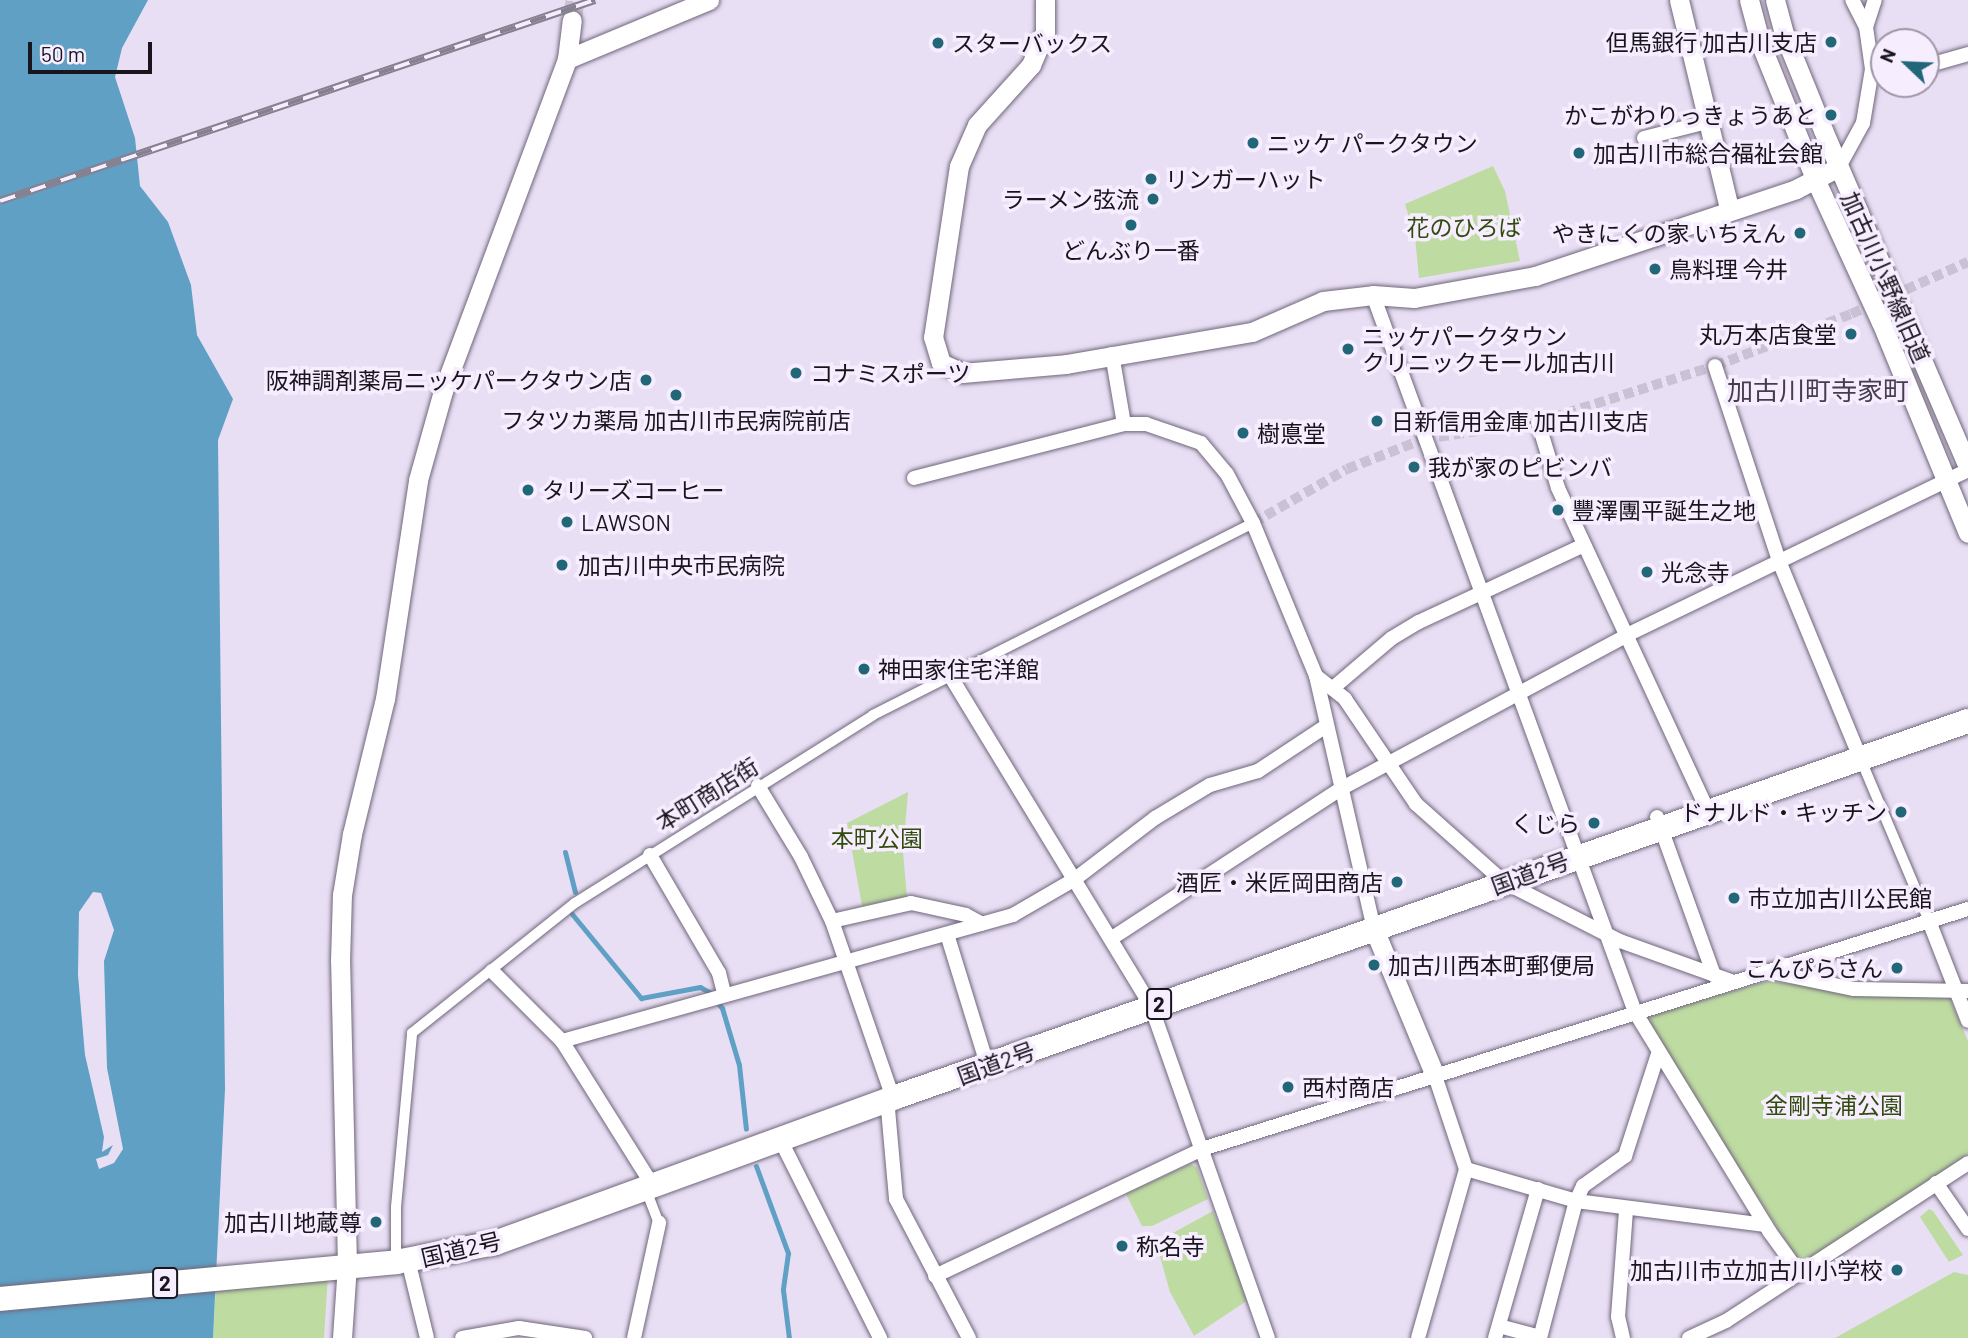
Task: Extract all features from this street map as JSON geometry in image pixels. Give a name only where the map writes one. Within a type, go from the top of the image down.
[{"type":"highway","name":"国道2号","points":[[0,1299],[402,1261],[495,1243],[650,1190],[893,1098],[988,1067],[1151,1006],[1578,856],[1659,822],[1708,811],[1968,721]]},
{"type":"street","points":[[566,59],[709,0]]},
{"type":"street","points":[[1045,0],[1045,32],[1031,65],[977,125],[964,147],[933,337],[941,363],[962,373],[1049,367],[1112,354],[1252,332],[1323,301],[1373,295],[1413,298],[1535,276],[1816,181],[1839,167],[1863,123],[1870,98]]},
{"type":"street","points":[[1679,0],[1729,209]]},
{"type":"street","name":"加古川小野線旧道","points":[[1749,0],[1761,46],[1816,181],[1968,533]]},
{"type":"street","name":"加古川小野線旧道","points":[[1776,0],[1784,34],[1968,468]]},
{"type":"street","points":[[1852,0],[1870,41]]},
{"type":"street","points":[[1866,27],[1875,0]]},
{"type":"street","points":[[342,1338],[338,1266],[340,961],[342,895],[352,834],[385,699],[418,481],[432,430],[566,59],[572,20]]},
{"type":"street","points":[[1940,62],[1968,54]]},
{"type":"street","points":[[1644,138],[1707,122]]},
{"type":"street","points":[[1373,295],[1517,696],[1635,1012],[1765,1225],[1800,1274]]},
{"type":"street","points":[[1112,354],[1124,424]]},
{"type":"street","points":[[1714,366],[1779,561],[1929,921],[1962,992],[1968,1021]]},
{"type":"street","points":[[1538,422],[1558,488],[1629,634],[1708,811]]},
{"type":"street","points":[[914,478],[1124,424],[1146,424],[1201,443],[1227,474],[1253,523],[1316,676],[1326,726],[1344,787],[1374,929],[1434,1073],[1466,1169],[1418,1338]]},
{"type":"street","points":[[1112,938],[1344,787],[1629,634],[1968,468]]},
{"type":"street","name":"本町商店街","points":[[402,1261],[396,1207],[412,1033],[575,902],[873,715],[1253,523]]},
{"type":"street","points":[[1333,688],[1392,638],[1480,593],[1584,545]]},
{"type":"street","points":[[1316,676],[1345,699],[1386,765],[1416,804],[1504,882],[1608,935],[1734,982]]},
{"type":"street","points":[[951,677],[1151,1006],[1268,1338]]},
{"type":"street","points":[[562,1041],[724,993],[848,964],[1013,915],[1075,879],[1155,818],[1210,785],[1258,771],[1326,726]]},
{"type":"street","points":[[758,786],[801,857],[832,921],[893,1098],[888,1109],[896,1199],[969,1338]]},
{"type":"street","points":[[1659,822],[1714,975]]},
{"type":"street","points":[[650,855],[719,972],[724,993]]},
{"type":"street","points":[[832,921],[911,903],[966,915],[982,924]]},
{"type":"street","points":[[935,1276],[1202,1149],[1434,1073],[1968,909]]},
{"type":"street","points":[[947,934],[988,1067]]},
{"type":"street","points":[[492,971],[562,1041],[650,1190],[659,1223],[634,1338]]},
{"type":"street","points":[[1766,971],[1854,989],[1962,992]]},
{"type":"street","points":[[1538,1189],[1497,1332],[1540,1338],[1576,1201],[1583,1186],[1625,1156],[1659,1051]]},
{"type":"street","points":[[780,1139],[826,1237],[880,1338]]},
{"type":"street","points":[[1689,1338],[1726,1321],[1968,1163]]},
{"type":"street","points":[[1466,1169],[1576,1201],[1626,1210],[1765,1225]]},
{"type":"street","points":[[1936,1183],[1968,1229]]},
{"type":"street","points":[[1623,1338],[1618,1317],[1626,1210]]},
{"type":"street","points":[[402,1261],[427,1338]]},
{"type":"street","points":[[462,1338],[519,1328],[585,1338]]},
{"type":"green space","name":"花のひろば","points":[[1493,166],[1505,191],[1520,261],[1419,278],[1415,237],[1405,204]]},
{"type":"green space","name":"本町公園","points":[[908,792],[903,852],[907,897],[862,906],[847,823]]},
{"type":"green space","name":"金剛寺浦公園","points":[[1768,981],[1894,997],[1938,994],[1949,997],[1968,1041],[1968,1154],[1808,1262],[1798,1260],[1648,1026],[1652,1014]]},
{"type":"green space","points":[[1190,1164],[1197,1167],[1208,1199],[1152,1226],[1142,1226],[1126,1194]]},
{"type":"green space","points":[[1929,1209],[1963,1255],[1949,1262],[1920,1217]]},
{"type":"green space","points":[[1213,1211],[1248,1300],[1194,1336],[1170,1292],[1157,1246],[1160,1240]]},
{"type":"green space","points":[[1954,1272],[1968,1275],[1968,1338],[1835,1338]]},
{"type":"green space","points":[[328,1275],[324,1338],[213,1338],[216,1284]]},
{"type":"water","points":[[0,0],[148,0],[122,48],[115,77],[135,138],[140,186],[168,222],[191,285],[197,335],[233,399],[218,440],[225,1089],[213,1338],[0,1338]],"holes":[[[93,892],[101,893],[114,930],[104,961],[107,1068],[123,1149],[114,1163],[99,1169],[96,1159],[108,1155],[113,1145],[102,1152],[104,1137],[85,1055],[78,975],[79,912]]]},
{"type":"waterway","points":[[565,852],[575,892]]},
{"type":"waterway","points":[[572,914],[641,998],[700,987],[709,992],[722,1008],[739,1065],[746,1129]]},
{"type":"waterway","points":[[756,1166],[788,1253],[783,1290],[789,1338]]},
{"type":"tunnel","points":[[572,20],[575,0]]},
{"type":"tunnel","points":[[1253,523],[1347,469],[1424,439],[1538,422],[1715,366],[1851,314],[1968,262]]},
{"type":"railway","points":[[0,201],[595,0]]},
{"type":"place","name":"但馬銀行 加古川支店","points":[[1831,42]]},
{"type":"place","name":"スターバックス","points":[[938,43]]},
{"type":"place","name":"かこがわりっきょうあと","points":[[1831,115]]},
{"type":"place","name":"ニッケ パークタウン","points":[[1253,143]]},
{"type":"place","name":"加古川市総合福祉会館","points":[[1579,153]]},
{"type":"place","name":"リンガーハット","points":[[1151,179]]},
{"type":"place","name":"ラーメン弦流","points":[[1153,199]]},
{"type":"place","name":"どんぶり一番","points":[[1131,225]]},
{"type":"place","name":"やきにくの家 いちえん","points":[[1800,233]]},
{"type":"place","name":"鳥料理 今井","points":[[1655,269]]},
{"type":"place","name":"丸万本店食堂","points":[[1851,334]]},
{"type":"place","name":"ニッケパークタウン クリニックモール加古川","points":[[1348,349]]},
{"type":"place","name":"コナミスポーツ","points":[[796,373]]},
{"type":"place","name":"阪神調剤薬局ニッケパークタウン店","points":[[646,380]]},
{"type":"place","name":"フタツカ薬局 加古川市民病院前店","points":[[676,395]]},
{"type":"place","name":"日新信用金庫 加古川支店","points":[[1377,421]]},
{"type":"place","name":"樹悳堂","points":[[1243,433]]},
{"type":"place","name":"我が家のピビンバ","points":[[1414,467]]},
{"type":"place","name":"タリーズコーヒー","points":[[528,490]]},
{"type":"place","name":"豐澤團平誕生之地","points":[[1558,510]]},
{"type":"place","name":"LAWSON","points":[[567,522]]},
{"type":"place","name":"加古川中央市民病院","points":[[562,565]]},
{"type":"place","name":"光念寺","points":[[1647,572]]},
{"type":"place","name":"神田家住宅洋館","points":[[864,669]]},
{"type":"place","name":"ドナルド・キッチン","points":[[1901,812]]},
{"type":"place","name":"くじら","points":[[1594,823]]},
{"type":"place","name":"酒匠・米匠岡田商店","points":[[1397,882]]},
{"type":"place","name":"市立加古川公民館","points":[[1734,898]]},
{"type":"place","name":"加古川西本町郵便局","points":[[1374,965]]},
{"type":"place","name":"こんぴらさん","points":[[1897,968]]},
{"type":"place","name":"西村商店","points":[[1288,1087]]},
{"type":"place","name":"加古川地蔵尊","points":[[376,1222]]},
{"type":"place","name":"称名寺","points":[[1122,1246]]},
{"type":"place","name":"加古川市立加古川小学校","points":[[1897,1270]]},
{"type":"district","name":"加古川町寺家町","points":[[1818,390]]}]
